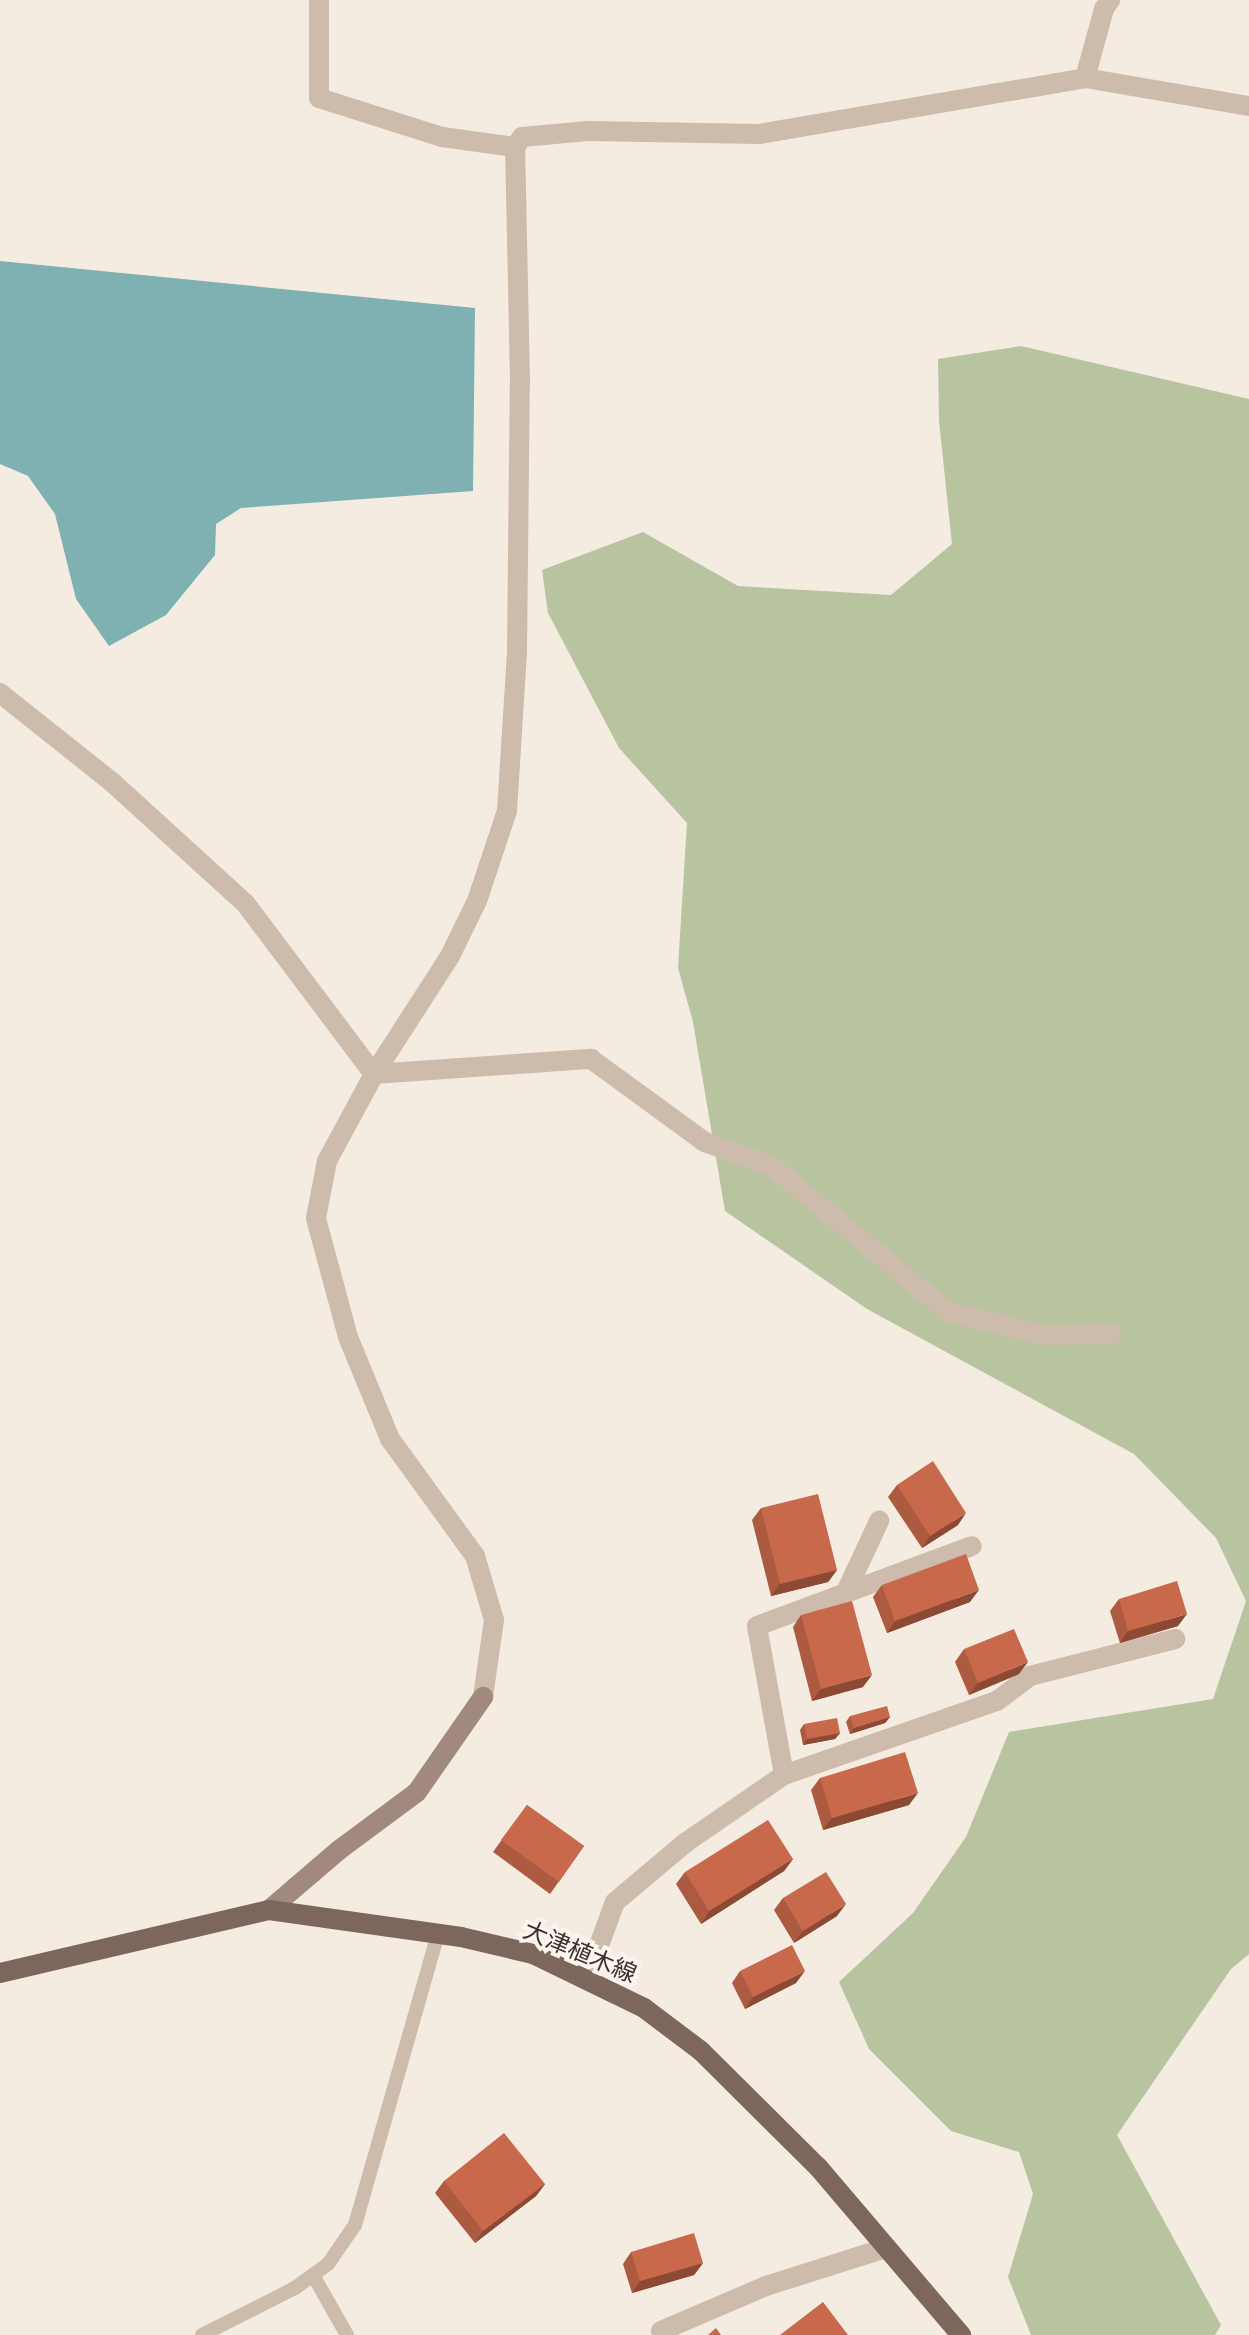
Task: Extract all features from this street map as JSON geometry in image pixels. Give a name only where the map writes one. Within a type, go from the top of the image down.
[{"type":"main road","name":"大津植木線","points":[[0,1973],[269,1910],[438,1934],[533,1954],[644,2008],[701,2051],[818,2167],[961,2335]]},
{"type":"street","points":[[319,0],[319,98],[442,137],[515,147]]},
{"type":"street","points":[[1085,78],[1104,9],[1110,0]]},
{"type":"street","points":[[269,1910],[339,1850],[417,1792],[483,1697],[494,1620],[475,1556],[390,1439],[348,1337],[316,1218],[327,1161],[374,1074],[457,942],[477,901],[507,811],[518,619],[520,382],[515,147],[522,137],[588,131],[759,134],[1085,78],[1249,106]]},
{"type":"street","points":[[0,693],[113,783],[245,903],[374,1074]]},
{"type":"street","points":[[374,1074],[591,1059],[705,1142],[773,1167],[948,1312],[1044,1335],[1112,1334]]},
{"type":"street","points":[[845,1594],[879,1521]]},
{"type":"street","points":[[784,1775],[757,1626],[972,1546]]},
{"type":"street","points":[[587,1978],[615,1902],[685,1843],[784,1775],[997,1701],[1030,1676],[1175,1639]]},
{"type":"street","points":[[661,2331],[766,2286],[886,2248]]},
{"type":"lane","points":[[202,2335],[313,2275],[328,2264],[355,2225],[438,1934]]},
{"type":"lane","points":[[313,2275],[347,2335]]},
{"type":"green space","points":[[1021,346],[1249,399],[1249,1954],[1231,1969],[1117,2135],[1221,2325],[1215,2335],[1031,2335],[1008,2277],[1033,2194],[1019,2152],[951,2131],[869,2049],[839,1982],[913,1913],[966,1837],[1009,1732],[1213,1699],[1246,1601],[1216,1538],[1134,1454],[867,1309],[725,1211],[693,1022],[678,968],[687,823],[619,748],[548,613],[542,570],[643,532],[738,586],[891,595],[952,544],[939,421],[938,359]]},
{"type":"water","points":[[0,261],[475,308],[473,491],[241,508],[216,524],[215,555],[166,615],[109,646],[76,599],[55,514],[28,476],[0,464]]},
{"type":"building","points":[[933,1461],[966,1513],[930,1536],[897,1485]]},
{"type":"building","points":[[818,1494],[837,1570],[780,1584],[761,1508]]},
{"type":"building","points":[[966,1554],[979,1590],[895,1621],[882,1585]]},
{"type":"building","points":[[1177,1581],[1187,1614],[1128,1631],[1119,1599]]},
{"type":"building","points":[[852,1601],[872,1675],[821,1689],[801,1615]]},
{"type":"building","points":[[1014,1629],[1028,1662],[978,1683],[964,1649]]},
{"type":"building","points":[[887,1706],[890,1717],[854,1728],[850,1716]]},
{"type":"building","points":[[837,1718],[840,1733],[807,1739],[804,1724]]},
{"type":"building","points":[[905,1752],[918,1793],[832,1818],[820,1778]]},
{"type":"building","points":[[527,1805],[584,1846],[559,1882],[501,1840]]},
{"type":"building","points":[[768,1820],[793,1859],[709,1911],[685,1872]]},
{"type":"building","points":[[826,1872],[846,1904],[803,1931],[783,1898]]},
{"type":"building","points":[[792,1945],[805,1971],[753,1997],[740,1971]]},
{"type":"building","points":[[504,2133],[545,2184],[483,2231],[444,2181]]},
{"type":"building","points":[[694,2233],[703,2263],[640,2281],[631,2252]]},
{"type":"building","points":[[823,2302],[848,2335],[780,2335]]},
{"type":"building","points":[[716,2328],[721,2335],[708,2335]]}]
